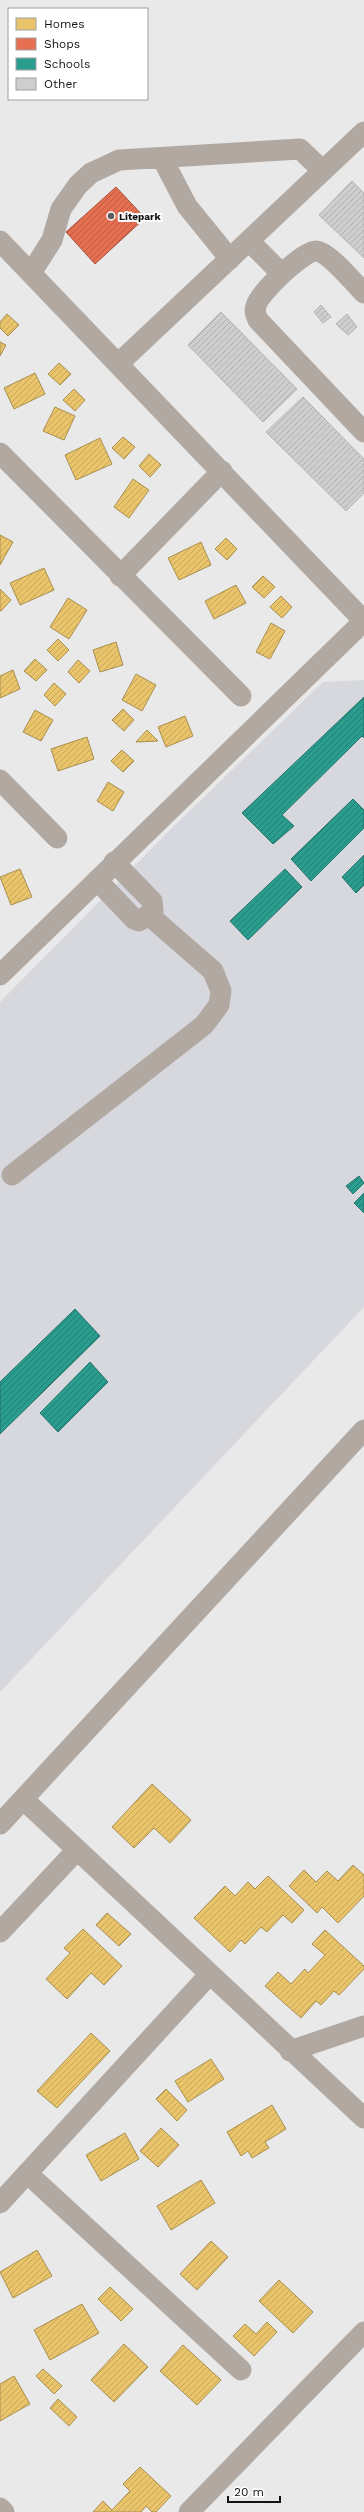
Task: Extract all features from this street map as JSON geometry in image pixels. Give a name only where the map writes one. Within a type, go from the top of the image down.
[{"type":"street","points":[[118,364],[322,171],[363,136]]},
{"type":"street","points":[[31,273],[52,240],[61,209],[78,185],[90,173],[119,160],[300,149],[322,171]]},
{"type":"street","points":[[162,158],[187,206],[230,259]]},
{"type":"street","points":[[0,241],[222,471],[364,621],[114,862],[0,975]]},
{"type":"street","points":[[248,241],[282,274]]},
{"type":"street","points":[[364,293],[322,252],[309,253],[282,274],[256,305],[255,312],[258,320],[364,432]]},
{"type":"street","points":[[0,453],[240,696]]},
{"type":"street","points":[[120,576],[222,471]]},
{"type":"street","points":[[0,780],[57,838]]},
{"type":"street","points":[[97,880],[134,919],[140,921],[150,916],[153,912],[152,901],[114,862]]},
{"type":"street","points":[[12,1175],[204,1025],[219,1005],[221,991],[213,971],[150,916]]},
{"type":"street","points":[[0,1824],[364,1430]]},
{"type":"street","points":[[23,1799],[290,2051],[364,2118]]},
{"type":"street","points":[[0,1932],[77,1850]]},
{"type":"street","points":[[0,2203],[209,1975]]},
{"type":"street","points":[[290,2051],[364,2026]]},
{"type":"street","points":[[27,2173],[241,2370]]},
{"type":"street","points":[[189,2512],[364,2332]]},
{"type":"street","points":[[0,2508],[4,2512]]},
{"type":"shaded area","points":[[364,680],[364,1307],[0,1692],[0,1002],[174,826],[323,682]]},
{"type":"building: Homes","points":[[7,314],[19,325],[8,336],[0,328],[0,322]]},
{"type":"building: Homes","points":[[0,342],[6,345],[0,356]]},
{"type":"building: Homes","points":[[59,363],[71,374],[60,385],[48,374]]},
{"type":"building: Homes","points":[[35,373],[45,394],[14,409],[4,388]]},
{"type":"building: Homes","points":[[74,389],[85,400],[75,411],[63,400]]},
{"type":"building: Homes","points":[[55,407],[75,416],[64,440],[43,431]]},
{"type":"building: Homes","points":[[123,437],[135,447],[124,459],[112,448]]},
{"type":"building: Homes","points":[[100,438],[112,464],[76,480],[65,455]]},
{"type":"building: Homes","points":[[149,454],[161,465],[150,477],[139,466]]},
{"type":"building: Homes","points":[[133,479],[149,490],[129,518],[114,507]]},
{"type":"building: Homes","points":[[0,535],[13,542],[0,565]]},
{"type":"building: Homes","points":[[226,538],[237,549],[227,560],[215,549]]},
{"type":"building: Homes","points":[[201,542],[211,565],[179,580],[168,558]]},
{"type":"building: Homes","points":[[44,568],[54,590],[20,605],[10,583]]},
{"type":"building: Homes","points":[[263,576],[275,587],[264,598],[252,587]]},
{"type":"building: Homes","points":[[236,585],[246,603],[214,619],[205,601]]},
{"type":"building: Homes","points":[[0,589],[11,600],[1,611],[0,611]]},
{"type":"building: Homes","points":[[281,596],[292,607],[282,618],[270,607]]},
{"type":"building: Homes","points":[[68,598],[87,610],[69,639],[50,627]]},
{"type":"building: Homes","points":[[271,623],[285,631],[270,659],[256,652]]},
{"type":"building: Homes","points":[[58,639],[69,650],[58,661],[47,650]]},
{"type":"building: Homes","points":[[116,642],[123,665],[100,672],[93,650]]},
{"type":"building: Homes","points":[[35,659],[47,670],[36,681],[24,671]]},
{"type":"building: Homes","points":[[78,660],[90,671],[79,683],[68,672]]},
{"type":"building: Homes","points":[[13,670],[20,689],[0,698],[0,676]]},
{"type":"building: Homes","points":[[136,674],[156,685],[142,711],[122,700]]},
{"type":"building: Homes","points":[[54,683],[66,694],[55,706],[44,695]]},
{"type":"building: Homes","points":[[123,709],[134,720],[124,731],[112,720]]},
{"type":"building: Homes","points":[[35,710],[53,720],[41,741],[23,732]]},
{"type":"building: Homes","points":[[185,716],[193,736],[166,747],[158,727]]},
{"type":"building: Homes","points":[[147,730],[158,741],[136,742]]},
{"type":"building: Homes","points":[[87,737],[94,759],[58,771],[51,749]]},
{"type":"building: Homes","points":[[122,750],[134,761],[123,772],[111,761]]},
{"type":"building: Homes","points":[[108,782],[124,792],[113,811],[97,801]]},
{"type":"building: Homes","points":[[20,869],[32,897],[11,905],[0,877]]},
{"type":"building: Homes","points":[[152,1784],[191,1820],[170,1843],[154,1828],[134,1848],[112,1827]]},
{"type":"building: Homes","points":[[353,1865],[364,1875],[364,1896],[338,1923],[322,1907],[317,1913],[289,1886],[304,1870],[316,1882],[327,1871],[338,1881]]},
{"type":"building: Homes","points":[[268,1876],[304,1910],[292,1923],[283,1915],[267,1932],[261,1927],[245,1944],[241,1940],[230,1952],[194,1918],[225,1886],[235,1896],[248,1882],[255,1889]]},
{"type":"building: Homes","points":[[107,1913],[131,1934],[119,1946],[96,1925]]},
{"type":"building: Homes","points":[[83,1929],[122,1966],[104,1985],[91,1973],[67,1999],[46,1979],[70,1953],[64,1948]]},
{"type":"building: Homes","points":[[325,1930],[364,1966],[364,1969],[339,1995],[334,1991],[321,2005],[316,2001],[301,2018],[265,1986],[278,1972],[291,1984],[305,1969],[308,1973],[325,1955],[312,1944]]},
{"type":"building: Homes","points":[[91,2033],[110,2051],[57,2108],[37,2091]]},
{"type":"building: Homes","points":[[211,2059],[224,2079],[188,2102],[175,2081]]},
{"type":"building: Homes","points":[[166,2089],[187,2110],[177,2121],[156,2099]]},
{"type":"building: Homes","points":[[272,2105],[286,2129],[265,2142],[269,2148],[252,2158],[248,2151],[241,2156],[227,2132]]},
{"type":"building: Homes","points":[[161,2128],[179,2145],[158,2167],[140,2151]]},
{"type":"building: Homes","points":[[125,2133],[139,2159],[101,2181],[86,2155]]},
{"type":"building: Homes","points":[[201,2180],[215,2203],[171,2230],[157,2206]]},
{"type":"building: Homes","points":[[211,2241],[228,2257],[197,2290],[180,2274]]},
{"type":"building: Homes","points":[[37,2250],[52,2276],[13,2298],[0,2272]]},
{"type":"building: Homes","points":[[279,2280],[313,2312],[293,2333],[259,2301]]},
{"type":"building: Homes","points":[[110,2287],[133,2309],[121,2321],[98,2299]]},
{"type":"building: Homes","points":[[82,2304],[99,2333],[50,2360],[34,2330]]},
{"type":"building: Homes","points":[[267,2322],[277,2332],[254,2356],[233,2336],[245,2324],[256,2334]]},
{"type":"building: Homes","points":[[124,2344],[148,2367],[114,2402],[91,2380]]},
{"type":"building: Homes","points":[[183,2345],[221,2380],[197,2405],[160,2371]]},
{"type":"building: Homes","points":[[43,2369],[62,2386],[54,2394],[36,2376]]},
{"type":"building: Homes","points":[[14,2376],[30,2404],[0,2421],[0,2384]]},
{"type":"building: Homes","points":[[58,2399],[77,2417],[69,2426],[50,2408]]},
{"type":"building: Homes","points":[[140,2467],[171,2496],[156,2512],[152,2512],[146,2506],[141,2512],[93,2512],[103,2501],[112,2510],[130,2491],[123,2484]]},
{"type":"building: Shops","points":[[116,187],[145,218],[95,264],[66,232]]},
{"type":"building: Schools","points":[[364,697],[364,738],[362,736],[282,815],[294,826],[273,844],[242,813]]},
{"type":"building: Schools","points":[[353,799],[364,810],[364,828],[311,881],[291,859]]},
{"type":"building: Schools","points":[[364,855],[364,885],[356,893],[342,877]]},
{"type":"building: Schools","points":[[285,869],[302,887],[248,940],[230,921]]},
{"type":"building: Schools","points":[[359,1176],[364,1183],[353,1194],[346,1186]]},
{"type":"building: Schools","points":[[364,1193],[364,1213],[354,1203]]},
{"type":"building: Schools","points":[[75,1309],[100,1336],[0,1434],[0,1382]]},
{"type":"building: Schools","points":[[90,1362],[108,1382],[58,1432],[40,1413]]},
{"type":"building: Other","points":[[352,181],[364,193],[364,258],[319,215]]},
{"type":"building: Other","points":[[321,305],[331,317],[323,323],[314,312]]},
{"type":"building: Other","points":[[221,312],[297,389],[263,422],[188,345]]},
{"type":"building: Other","points":[[347,314],[357,327],[348,335],[336,324]]},
{"type":"building: Other","points":[[303,397],[364,459],[364,493],[346,511],[266,432]]},
{"type":"place","name":"Litepark","points":[[111,216]]}]
